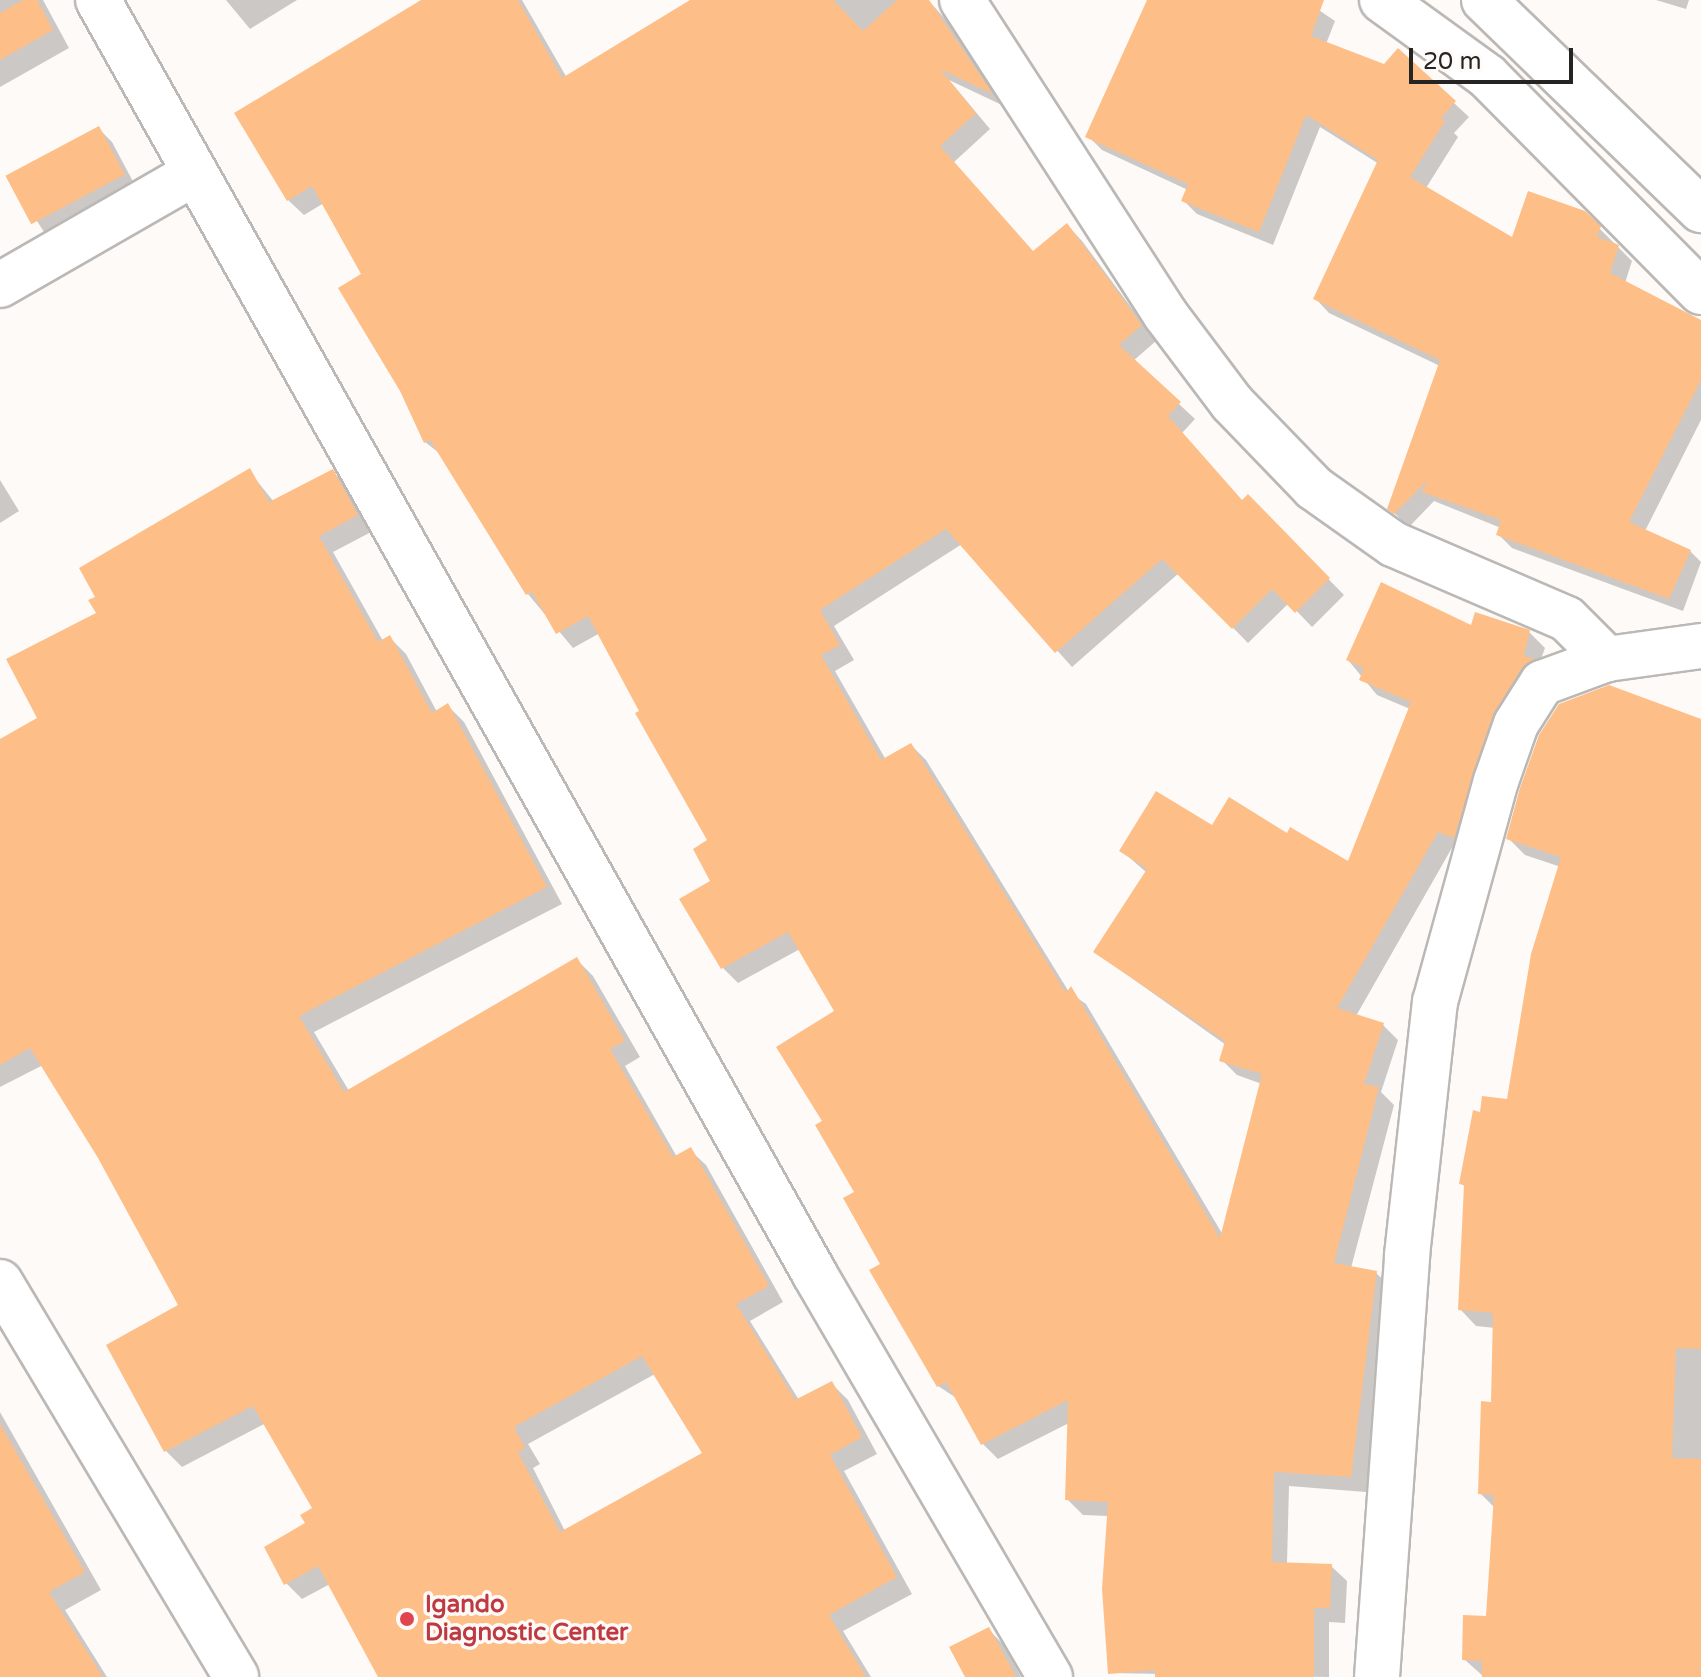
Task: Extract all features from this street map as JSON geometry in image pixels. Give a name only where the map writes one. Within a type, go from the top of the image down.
[{"type":"street","points":[[98,0],[193,174],[814,1273],[1050,1677]]},
{"type":"street","points":[[962,0],[1165,314],[1232,403],[1294,467],[1393,544],[1567,619],[1607,659]]},
{"type":"street","points":[[1382,0],[1487,76],[1701,292]]},
{"type":"street","points":[[1484,0],[1701,210]]},
{"type":"street","points":[[0,285],[193,174]]},
{"type":"street","points":[[1377,1677],[1407,1255],[1435,1002],[1516,724],[1542,683],[1607,659],[1701,646]]},
{"type":"street","points":[[0,1282],[236,1677]]},
{"type":"building","points":[[23,0],[37,0],[53,30],[0,60],[0,13]]},
{"type":"building","points":[[421,0],[518,0],[562,78],[690,0],[833,0],[863,31],[897,0],[929,0],[993,94],[940,69],[976,113],[940,146],[1033,251],[1067,223],[1142,325],[1119,345],[1181,402],[1168,416],[1242,500],[1248,494],[1330,578],[1295,613],[1272,589],[1232,629],[1162,559],[1055,653],[946,529],[820,610],[840,645],[821,655],[881,760],[911,743],[1066,993],[1071,986],[1220,1238],[1262,1074],[1219,1061],[1225,1041],[1093,952],[1147,869],[1119,851],[1156,791],[1212,825],[1229,797],[1287,833],[1290,827],[1348,861],[1411,702],[1359,680],[1364,668],[1346,660],[1381,582],[1471,625],[1475,612],[1530,630],[1524,656],[1535,659],[1521,670],[1493,715],[1454,838],[1438,832],[1337,1008],[1384,1023],[1364,1084],[1379,1087],[1334,1263],[1377,1271],[1351,1477],[1274,1472],[1272,1562],[1332,1564],[1330,1608],[1314,1608],[1314,1677],[1155,1677],[1155,1670],[1108,1674],[1102,1589],[1108,1502],[1065,1500],[1068,1400],[981,1445],[946,1382],[937,1387],[869,1270],[880,1264],[843,1198],[854,1192],[815,1125],[822,1121],[776,1047],[834,1011],[788,932],[721,969],[679,899],[710,881],[693,849],[707,840],[635,713],[639,711],[588,616],[556,634],[532,592],[526,595],[430,440],[424,443],[400,391],[338,288],[361,274],[312,186],[287,201],[234,113]]},
{"type":"building","points":[[1147,0],[1324,0],[1311,36],[1384,64],[1398,48],[1456,101],[1441,118],[1445,121],[1410,177],[1512,237],[1528,191],[1585,211],[1601,226],[1597,237],[1619,245],[1610,273],[1701,320],[1701,380],[1629,522],[1691,550],[1669,599],[1496,535],[1501,520],[1422,492],[1428,480],[1394,514],[1387,509],[1440,360],[1313,299],[1378,160],[1306,115],[1259,232],[1181,201],[1188,184],[1085,137]]},
{"type":"building","points":[[99,126],[125,175],[31,224],[5,176]]},
{"type":"building","points":[[250,468],[269,502],[333,469],[358,515],[319,536],[378,642],[390,635],[432,713],[448,703],[547,887],[299,1016],[344,1092],[577,957],[625,1041],[610,1049],[673,1157],[691,1147],[769,1286],[736,1304],[795,1400],[832,1381],[862,1437],[830,1455],[897,1577],[829,1615],[866,1677],[378,1677],[318,1566],[284,1585],[264,1547],[305,1523],[300,1515],[312,1508],[253,1406],[164,1452],[106,1345],[178,1305],[98,1158],[30,1048],[0,1065],[0,739],[37,718],[6,659],[96,613],[88,600],[95,597],[79,568]],"holes":[[[642,1356],[702,1453],[560,1532],[518,1452],[525,1448],[514,1427]]]},
{"type":"building","points":[[1609,685],[1701,719],[1701,1349],[1676,1348],[1672,1458],[1701,1459],[1701,1677],[1482,1677],[1482,1661],[1462,1660],[1463,1615],[1486,1616],[1494,1495],[1478,1494],[1481,1401],[1491,1402],[1493,1313],[1458,1310],[1464,1185],[1459,1184],[1473,1110],[1480,1112],[1482,1096],[1507,1099],[1531,954],[1561,857],[1506,839],[1520,788],[1539,735],[1559,704]]},
{"type":"building","points":[[0,1424],[85,1572],[49,1592],[103,1677],[0,1677]]},
{"type":"building","points":[[989,1627],[1016,1677],[965,1677],[949,1647]]},
{"type":"place","name":"Igando Diagnostic Center","points":[[407,1619]]}]
